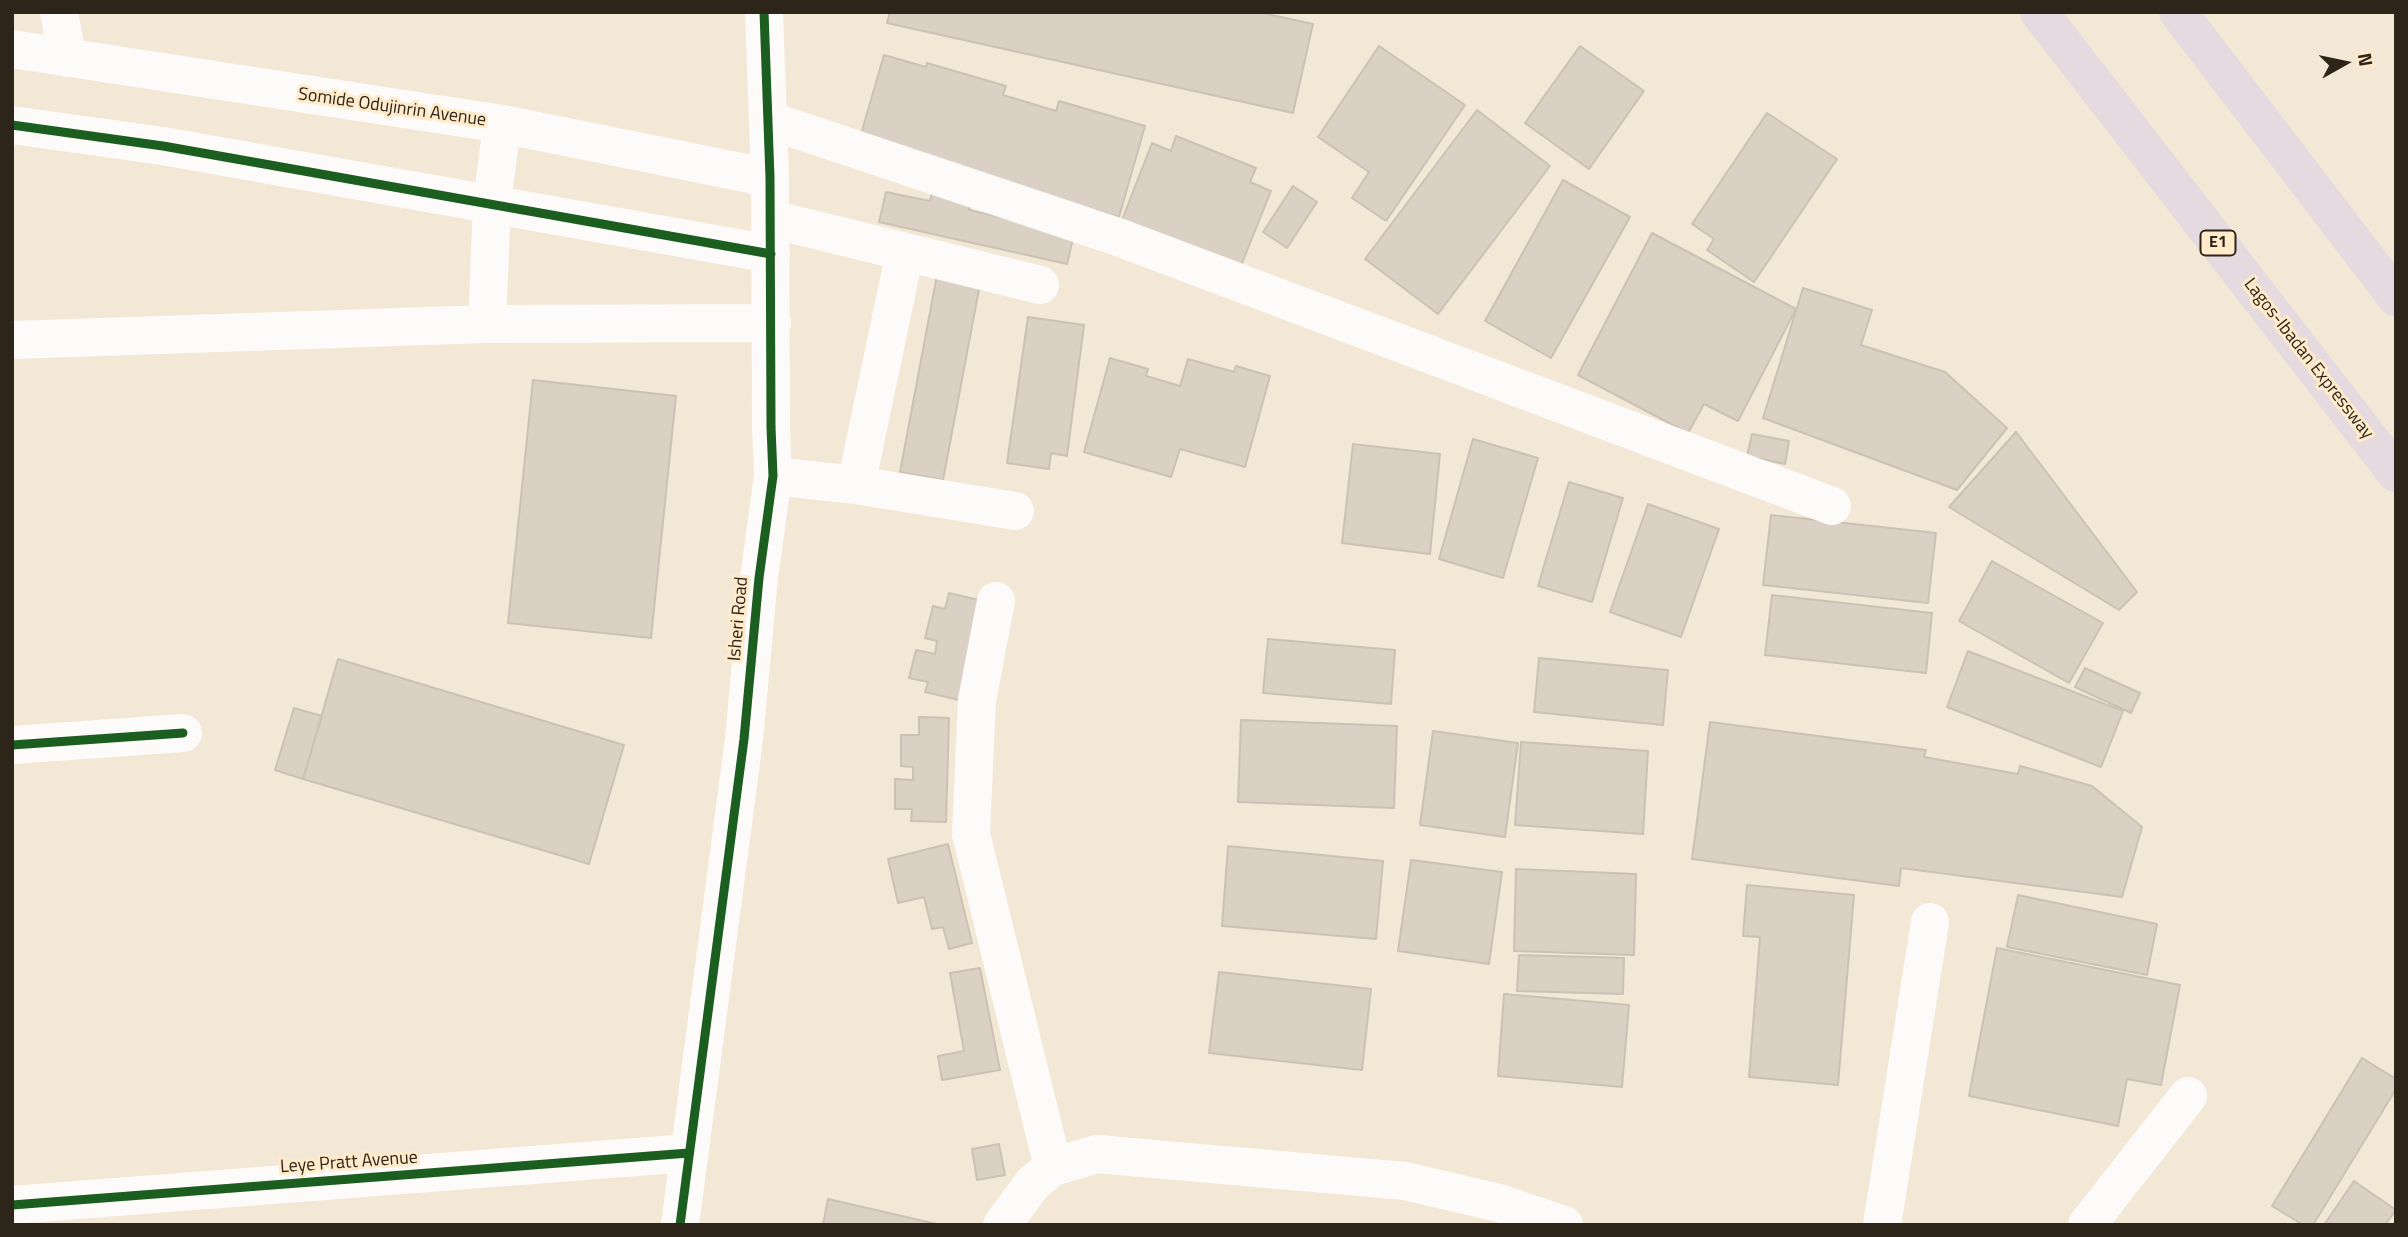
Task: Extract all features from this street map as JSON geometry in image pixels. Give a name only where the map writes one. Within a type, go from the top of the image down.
[{"type":"highway","name":"Lagos-Ibadan Expressway","points":[[2039,12],[2396,473]]},
{"type":"highway","points":[[2178,12],[2396,298]]},
{"type":"street","points":[[59,12],[67,58]]},
{"type":"street","name":"Isheri Road","points":[[680,1225],[744,739],[759,578],[773,476],[770,178],[764,12]]},
{"type":"street","name":"Somide Odujinrin Avenue","points":[[12,49],[502,124],[770,178]]},
{"type":"street","points":[[768,120],[1118,237],[1832,506]]},
{"type":"street","points":[[486,324],[492,203],[502,124]]},
{"type":"street","points":[[12,125],[163,146],[492,203],[905,252],[1040,285]]},
{"type":"street","points":[[856,485],[905,252]]},
{"type":"street","points":[[12,340],[486,324],[772,323]]},
{"type":"street","points":[[773,476],[856,485],[1015,511]]},
{"type":"street","points":[[996,601],[977,700],[971,834],[1053,1167]]},
{"type":"street","points":[[12,744],[183,733]]},
{"type":"street","points":[[1882,1225],[1930,922]]},
{"type":"street","points":[[2087,1225],[2188,1096]]},
{"type":"street","name":"Leye Pratt Avenue","points":[[12,1206],[689,1153]]},
{"type":"street","points":[[1002,1225],[1033,1183],[1053,1167],[1097,1154],[1405,1181],[1499,1203],[1564,1225]]},
{"type":"building","points":[[890,12],[1258,12],[1313,24],[1293,113],[887,23]]},
{"type":"building","points":[[1379,46],[1465,105],[1386,221],[1352,198],[1369,172],[1318,137]]},
{"type":"building","points":[[1580,46],[1644,91],[1589,169],[1525,123]]},
{"type":"building","points":[[884,55],[926,67],[927,63],[1006,86],[1003,95],[1056,111],[1059,101],[1145,126],[1119,217],[859,141]]},
{"type":"building","points":[[1477,110],[1550,166],[1438,314],[1365,259]]},
{"type":"building","points":[[1767,113],[1837,159],[1754,282],[1707,250],[1714,239],[1692,224]]},
{"type":"building","points":[[1176,136],[1256,168],[1250,182],[1271,191],[1240,268],[1122,220],[1152,143],[1171,151]]},
{"type":"building","points":[[1563,180],[1630,217],[1551,358],[1485,321]]},
{"type":"building","points":[[1293,186],[1317,202],[1287,248],[1263,232]]},
{"type":"building","points":[[886,192],[930,201],[932,192],[971,201],[969,210],[1074,234],[1067,264],[879,222]]},
{"type":"building","points":[[1652,233],[1796,309],[1738,421],[1704,404],[1688,433],[1578,375]]},
{"type":"building","points":[[937,275],[980,284],[943,480],[900,472]]},
{"type":"building","points":[[1803,288],[1872,310],[1861,345],[1945,372],[2007,428],[1957,490],[1763,418]]},
{"type":"building","points":[[1028,317],[1084,325],[1067,456],[1051,453],[1049,469],[1007,463]]},
{"type":"building","points":[[1110,358],[1148,369],[1146,376],[1180,386],[1188,359],[1234,372],[1236,366],[1270,376],[1245,467],[1180,449],[1171,477],[1084,452]]},
{"type":"building","points":[[533,380],[676,396],[651,638],[508,623]]},
{"type":"building","points":[[2016,432],[2137,592],[2119,610],[1949,507]]},
{"type":"building","points":[[1752,434],[1789,441],[1785,464],[1747,456]]},
{"type":"building","points":[[1473,439],[1538,458],[1503,578],[1439,559]]},
{"type":"building","points":[[1353,444],[1440,454],[1430,554],[1342,543]]},
{"type":"building","points":[[1569,482],[1623,498],[1592,602],[1538,586]]},
{"type":"building","points":[[1648,504],[1719,529],[1681,637],[1610,612]]},
{"type":"building","points":[[1771,515],[1936,533],[1928,603],[1763,585]]},
{"type":"building","points":[[1992,561],[2103,623],[2069,683],[1959,621]]},
{"type":"building","points":[[949,593],[983,601],[959,700],[925,692],[928,682],[909,678],[916,650],[935,654],[937,641],[925,638],[933,606],[945,609]]},
{"type":"building","points":[[1772,595],[1932,613],[1926,673],[1765,655]]},
{"type":"building","points":[[1268,639],[1395,650],[1391,704],[1263,693]]},
{"type":"building","points":[[1968,651],[2123,711],[2101,767],[1947,707]]},
{"type":"building","points":[[1539,658],[1668,670],[1663,725],[1534,712]]},
{"type":"building","points":[[338,659],[624,745],[589,864],[303,779]]},
{"type":"building","points":[[2085,668],[2140,693],[2131,713],[2075,687]]},
{"type":"building","points":[[294,708],[322,716],[303,779],[275,770]]},
{"type":"building","points":[[919,717],[949,718],[946,822],[911,821],[912,809],[895,809],[895,779],[913,780],[913,767],[901,766],[901,735],[919,735]]},
{"type":"building","points":[[1241,720],[1397,726],[1394,808],[1238,802]]},
{"type":"building","points":[[1710,722],[1926,750],[1924,757],[2018,774],[2020,766],[2092,786],[2142,827],[2122,897],[1901,868],[1899,886],[1692,859]]},
{"type":"building","points":[[1433,731],[1518,743],[1505,837],[1420,825]]},
{"type":"building","points":[[1521,742],[1648,751],[1643,834],[1515,825]]},
{"type":"building","points":[[948,844],[972,943],[949,949],[943,927],[932,929],[924,897],[898,903],[888,859]]},
{"type":"building","points":[[1228,846],[1383,861],[1376,939],[1222,926]]},
{"type":"building","points":[[1411,860],[1502,872],[1489,964],[1398,951]]},
{"type":"building","points":[[1516,869],[1636,874],[1634,955],[1514,951]]},
{"type":"building","points":[[1747,885],[1854,895],[1838,1085],[1749,1077],[1760,937],[1743,936]]},
{"type":"building","points":[[2018,895],[2157,924],[2147,975],[2007,947]]},
{"type":"building","points":[[1997,948],[2180,985],[2161,1085],[2127,1079],[2118,1126],[1969,1096]]},
{"type":"building","points":[[1519,955],[1624,958],[1623,994],[1517,991]]},
{"type":"building","points":[[980,968],[1000,1070],[942,1080],[938,1056],[964,1051],[950,973]]},
{"type":"building","points":[[1219,972],[1371,989],[1362,1070],[1209,1053]]},
{"type":"building","points":[[1504,994],[1629,1005],[1622,1087],[1498,1076]]},
{"type":"building","points":[[2362,1058],[2396,1079],[2396,1089],[2313,1225],[2303,1225],[2272,1206]]},
{"type":"building","points":[[999,1144],[1005,1175],[977,1180],[972,1149]]},
{"type":"building","points":[[2354,1181],[2396,1210],[2385,1225],[2324,1225]]},
{"type":"building","points":[[828,1199],[941,1225],[823,1225]]},
{"type":"cycle path","points":[[680,1225],[744,739],[759,578],[773,476],[770,178],[764,12]]},
{"type":"cycle path","points":[[12,125],[163,146],[771,254]]},
{"type":"cycle path","points":[[12,745],[183,733]]},
{"type":"cycle path","points":[[12,1205],[689,1153]]}]
